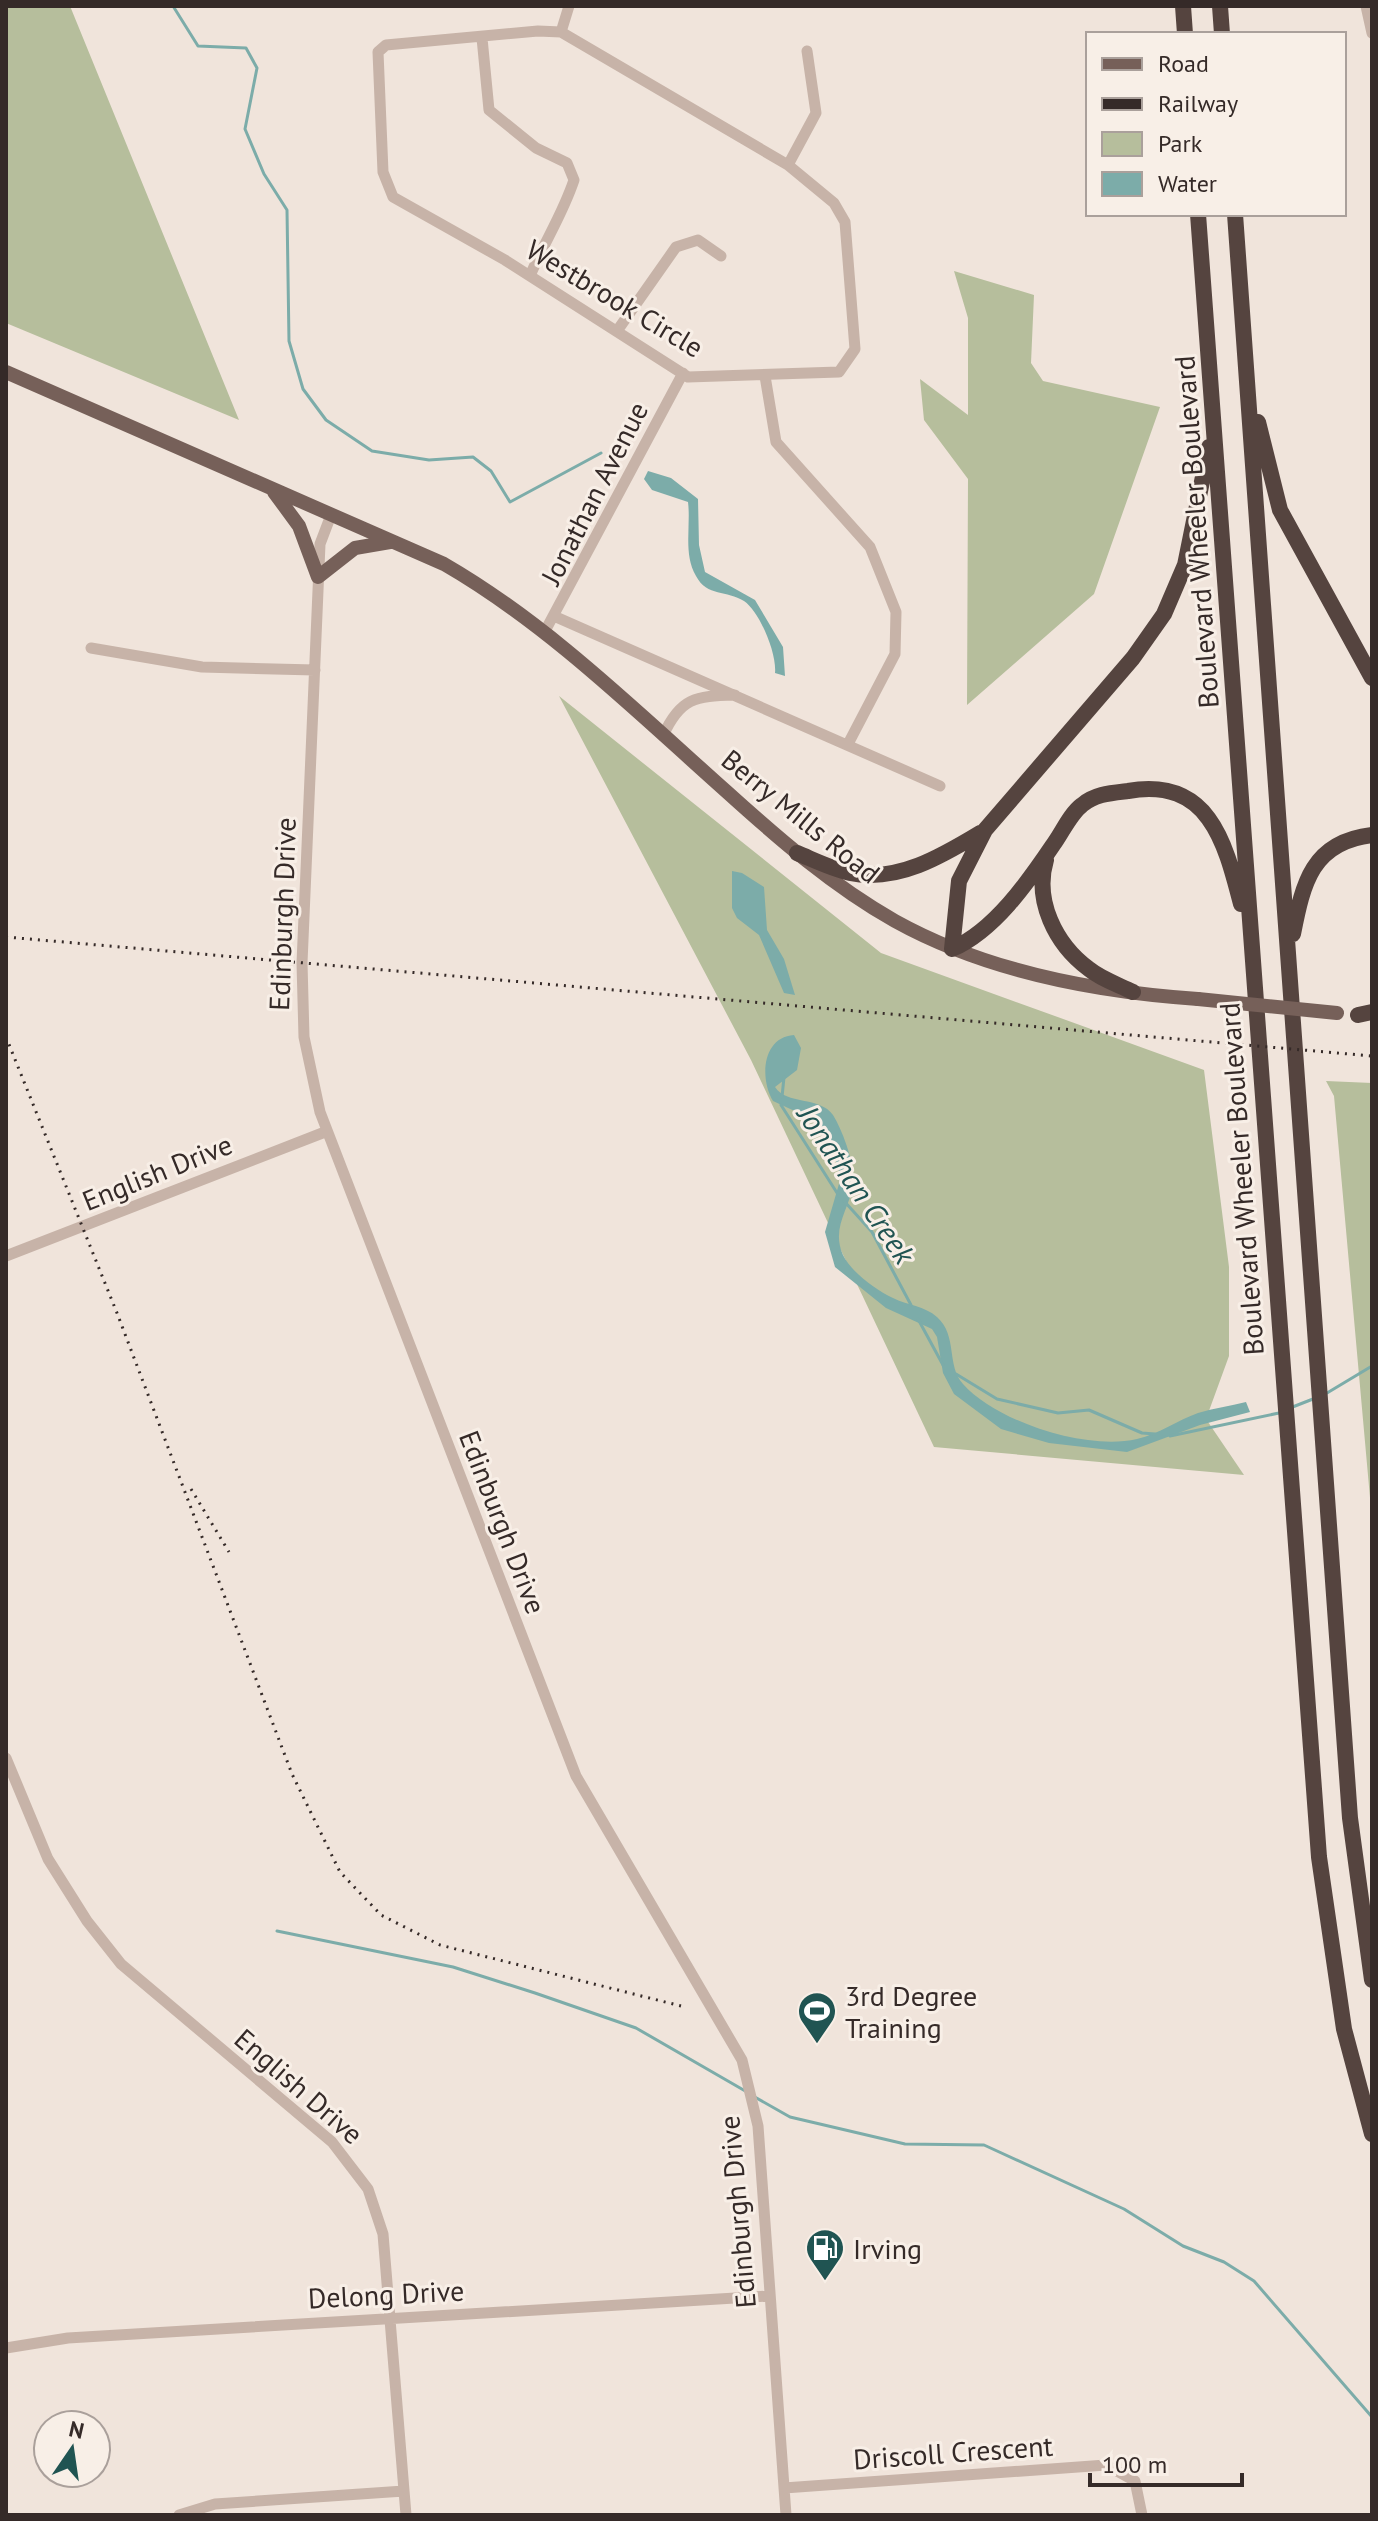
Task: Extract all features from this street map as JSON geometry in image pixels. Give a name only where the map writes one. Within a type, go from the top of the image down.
[{"type":"highway","points":[[1183,6],[1185,32]]},
{"type":"highway","points":[[1220,6],[1222,32]]},
{"type":"highway","name":"Boulevard Wheeler Boulevard","points":[[1198,216],[1319,1857],[1344,2029],[1372,2134]]},
{"type":"highway","points":[[1235,216],[1350,1818],[1372,1980]]},
{"type":"highway","points":[[1201,258],[1209,455],[1185,565],[1164,614],[1133,658],[985,830],[959,881],[952,949],[973,940],[1049,851],[1080,806],[1098,795],[1140,789],[1161,790],[1202,807],[1225,844],[1249,933]]},
{"type":"highway","points":[[1247,378],[1280,510],[1294,541],[1372,678]]},
{"type":"highway","points":[[797,853],[852,873],[884,873],[922,865],[985,830]]},
{"type":"highway","points":[[1288,963],[1302,889],[1313,863],[1337,846],[1372,835]]},
{"type":"highway","points":[[1049,851],[1040,882],[1047,914],[1064,944],[1089,969],[1133,992]]},
{"type":"main road","name":"Berry Mills Road","points":[[6,372],[444,564],[544,633],[797,853],[881,912],[952,949],[1041,975],[1133,992],[1367,1014]]},
{"type":"main road","points":[[271,489],[299,526],[318,577],[355,548],[395,543]]},
{"type":"street","points":[[561,32],[569,6]]},
{"type":"street","points":[[1366,6],[1372,33]]},
{"type":"street","name":"Westbrook Circle","points":[[561,32],[788,165],[834,203],[845,222],[855,349],[839,372],[688,377],[530,276],[393,197],[383,172],[378,52],[386,45],[482,38],[561,32]]},
{"type":"street","points":[[482,38],[489,110],[536,148],[567,163],[574,180],[562,217],[539,253],[530,276]]},
{"type":"street","points":[[788,165],[816,113],[807,51]]},
{"type":"street","points":[[617,331],[676,247],[698,240],[721,256]]},
{"type":"street","name":"Jonathan Avenue","points":[[544,633],[556,617],[683,373]]},
{"type":"street","points":[[765,376],[776,442],[870,547],[896,612],[895,654],[848,744]]},
{"type":"street","name":"Edinburgh Drive","points":[[331,515],[320,544],[318,577],[303,1016],[325,1132],[576,1776],[742,2060],[758,2126],[786,2515]]},
{"type":"street","points":[[556,617],[940,786]]},
{"type":"street","points":[[91,648],[202,667],[315,670]]},
{"type":"street","points":[[663,736],[674,712],[690,700],[738,695]]},
{"type":"street","name":"English Drive","points":[[6,1256],[325,1132]]},
{"type":"street","name":"English Drive","points":[[6,1758],[48,1859],[87,1921],[121,1964],[324,2135],[353,2166],[378,2212],[406,2515]]},
{"type":"street","name":"Delong Drive","points":[[6,2348],[68,2338],[769,2296]]},
{"type":"street","name":"Driscoll Crescent","points":[[784,2488],[1106,2465],[1135,2481],[1142,2515]]},
{"type":"street","points":[[179,2515],[215,2504],[404,2491]]},
{"type":"green space","points":[[6,6],[70,6],[239,420],[6,323]]},
{"type":"green space","points":[[954,271],[1034,295],[1031,363],[1043,381],[1160,407],[1094,594],[967,705],[968,479],[924,420],[920,379],[968,415],[968,318]]},
{"type":"green space","points":[[559,696],[881,953],[1204,1070],[1229,1267],[1229,1356],[1206,1419],[1244,1475],[934,1447],[751,1060]]},
{"type":"green space","points":[[1326,1081],[1372,1083],[1372,1520],[1334,1096]]},
{"type":"water","points":[[648,471],[671,478],[698,499],[699,545],[705,572],[755,600],[783,647],[785,676],[775,673],[766,634],[750,606],[738,598],[706,587],[696,576],[690,559],[688,502],[652,490],[644,479]]},
{"type":"water","points":[[732,871],[742,873],[764,887],[767,930],[784,959],[795,995],[784,993],[759,935],[737,918],[732,908]]},
{"type":"water","points":[[794,1035],[801,1048],[797,1070],[775,1087],[787,1096],[827,1109],[841,1130],[851,1159],[853,1177],[840,1228],[843,1255],[858,1274],[879,1290],[937,1317],[948,1333],[958,1376],[978,1398],[1044,1430],[1094,1441],[1137,1439],[1198,1413],[1246,1402],[1250,1412],[1200,1425],[1127,1452],[1049,1443],[1001,1429],[954,1394],[943,1373],[937,1337],[932,1329],[886,1308],[835,1267],[825,1232],[841,1177],[827,1134],[814,1120],[773,1101],[766,1081],[770,1050],[784,1037]]},
{"type":"waterway","name":"Jonathan Creek","points":[[173,6],[198,46],[246,48],[257,68],[245,129],[264,174],[287,210],[289,341],[303,389],[326,420],[372,451],[429,460],[473,457],[491,471],[510,502],[601,453]]},
{"type":"waterway","name":"Jonathan Creek","points":[[782,1097],[784,1077]]},
{"type":"waterway","name":"Jonathan Creek","points":[[781,1105],[839,1196]]},
{"type":"waterway","name":"Jonathan Creek","points":[[844,1201],[872,1232],[911,1305]]},
{"type":"waterway","name":"Jonathan Creek","points":[[918,1319],[943,1365]]},
{"type":"waterway","name":"Jonathan Creek","points":[[1327,1393],[1372,1366]]},
{"type":"waterway","name":"Jonathan Creek","points":[[956,1374],[997,1399],[1058,1413],[1089,1410],[1142,1433],[1155,1434]]},
{"type":"waterway","name":"Jonathan Creek","points":[[1290,1408],[1313,1399]]},
{"type":"waterway","name":"Jonathan Creek","points":[[1170,1436],[1279,1413]]},
{"type":"waterway","points":[[277,1931],[453,1967],[535,1993],[636,2028],[747,2092]]},
{"type":"waterway","points":[[753,2096],[790,2117],[905,2144],[984,2145],[1124,2209],[1183,2246],[1224,2262],[1254,2281],[1372,2417]]},
{"type":"railway","points":[[6,937],[1372,1056]]},
{"type":"railway","points":[[6,1037],[117,1313],[292,1774],[340,1872],[381,1915],[440,1945],[681,2006]]},
{"type":"railway","points":[[191,1489],[229,1552]]},
{"type":"place","name":"3rd Degree Training","points":[[817,2045]]},
{"type":"place","name":"Irving","points":[[825,2282]]}]
